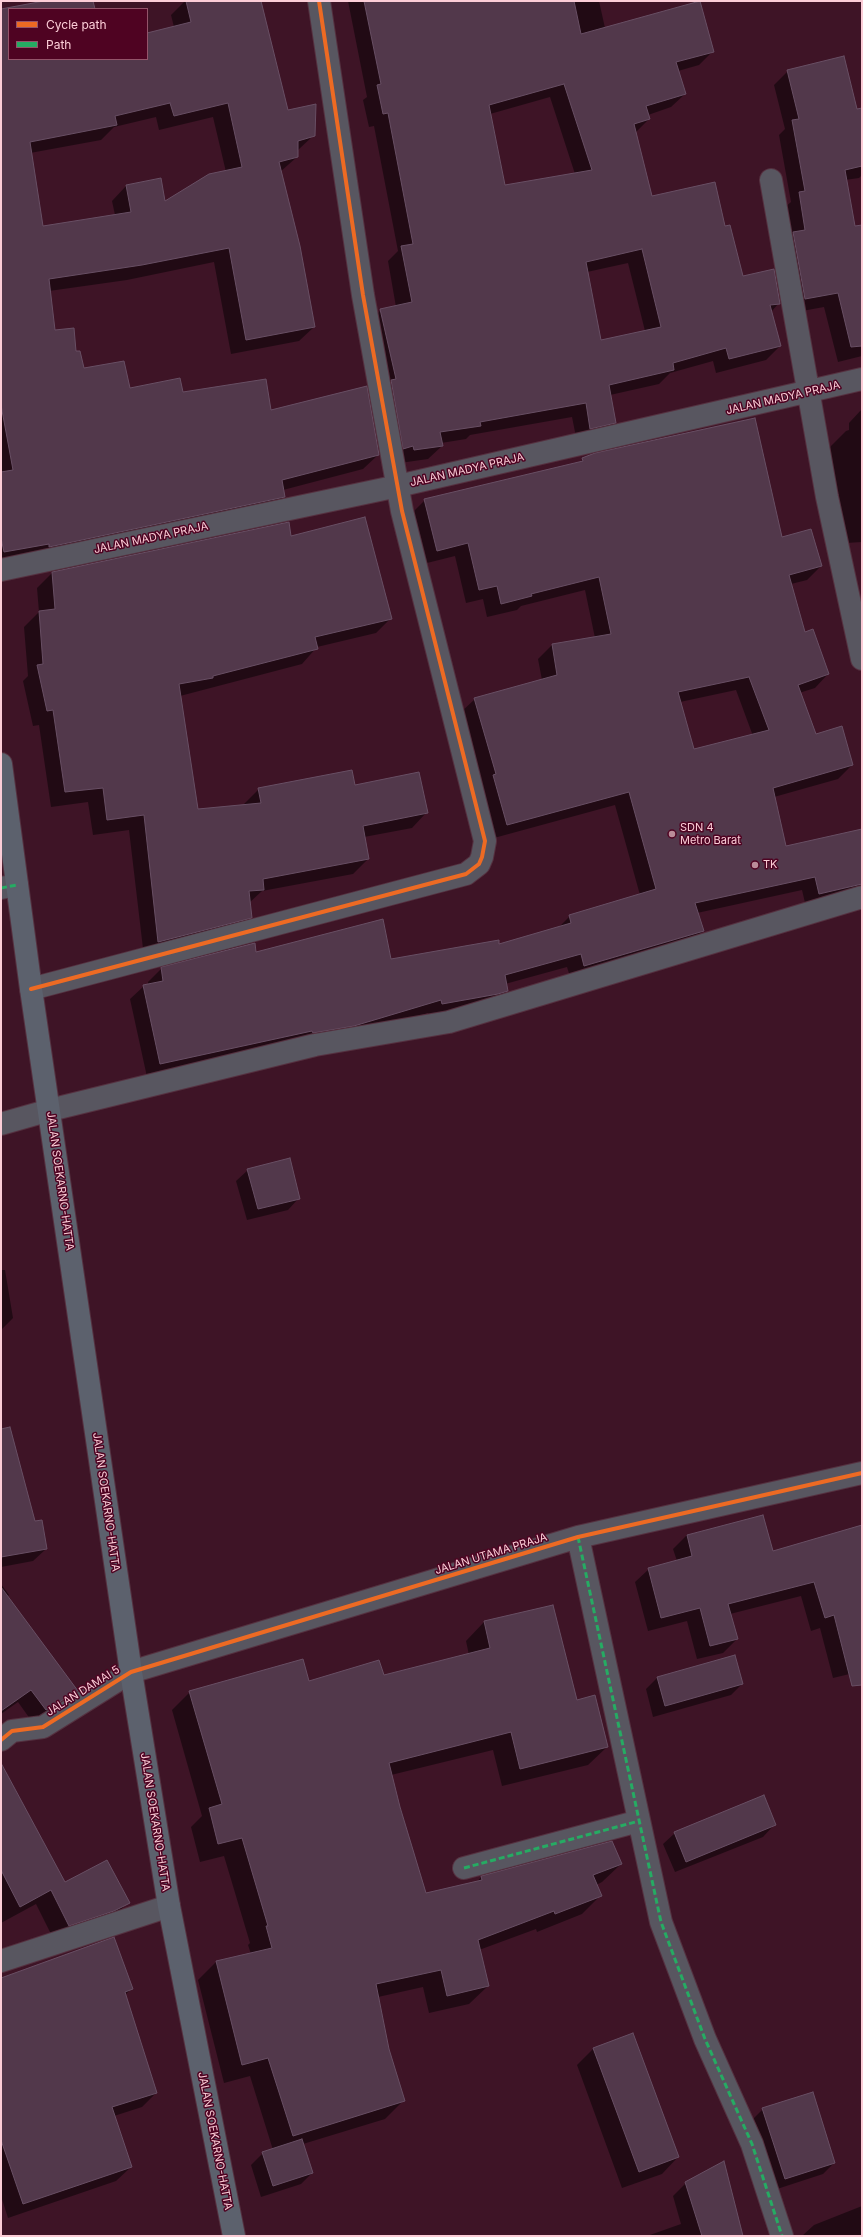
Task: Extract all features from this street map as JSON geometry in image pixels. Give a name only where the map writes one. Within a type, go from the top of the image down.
[{"type":"main road","name":"JALAN SOEKARNO-HATTA","points":[[1,764],[9,886],[31,988],[131,1672],[168,1906],[234,2236]]},
{"type":"street","points":[[31,988],[466,874],[479,864],[482,857],[485,841],[402,511],[362,295],[319,1]]},
{"type":"street","points":[[771,180],[827,497],[862,659]]},
{"type":"street","name":"JALAN MADYA PRAJA","points":[[1,570],[398,486],[808,393],[862,379]]},
{"type":"street","points":[[1,1124],[50,1110],[315,1045],[449,1022],[862,897]]},
{"type":"street","name":"JALAN UTAMA PRAJA","points":[[131,1672],[578,1537],[862,1473]]},
{"type":"street","points":[[578,1537],[661,1922],[705,2039],[752,2144],[782,2236]]},
{"type":"street","name":"JALAN DAMAI 5","points":[[1,1740],[12,1731],[43,1727],[131,1672]]},
{"type":"street","points":[[464,1868],[639,1821]]},
{"type":"street","points":[[1,1961],[168,1906]]},
{"type":"building","points":[[44,1],[93,1],[95,8],[8,8],[8,60],[148,60],[148,33],[191,22],[186,1],[261,1],[288,110],[316,104],[315,136],[298,141],[298,157],[279,162],[300,246],[315,327],[246,340],[229,248],[142,265],[49,279],[55,330],[74,328],[76,351],[80,351],[84,368],[124,361],[130,388],[180,378],[183,392],[266,379],[271,410],[367,386],[379,455],[282,480],[285,497],[49,547],[49,544],[4,552],[1,538],[1,472],[13,470],[1,405],[1,9]],"holes":[[[170,103],[174,116],[228,103],[242,167],[209,174],[165,201],[161,178],[126,185],[131,212],[43,226],[30,142],[117,125],[115,116]]]},
{"type":"building","points":[[364,1],[574,1],[581,34],[700,1],[714,52],[676,62],[686,94],[646,106],[650,119],[634,124],[652,196],[715,182],[725,226],[730,225],[743,276],[774,269],[780,304],[770,305],[781,346],[729,359],[726,348],[673,363],[674,370],[609,385],[616,423],[590,429],[586,403],[480,422],[481,426],[440,432],[443,446],[414,450],[413,446],[403,449],[391,380],[396,379],[380,309],[412,302],[401,246],[413,244],[388,113],[383,114],[377,85],[381,84]],"holes":[[[564,84],[592,170],[505,185],[489,105]],[[642,249],[661,327],[601,340],[586,262]]]},
{"type":"building","points":[[844,56],[857,109],[862,108],[862,166],[845,170],[855,226],[862,225],[862,346],[851,347],[838,293],[805,299],[793,232],[805,230],[799,192],[805,191],[792,120],[799,119],[787,70]]},
{"type":"building","points":[[755,418],[782,537],[811,529],[822,566],[789,575],[805,632],[813,629],[829,674],[798,685],[816,734],[842,726],[853,765],[773,788],[786,846],[862,829],[862,884],[819,894],[815,877],[695,903],[704,931],[584,966],[581,954],[505,975],[508,991],[442,1004],[441,1000],[354,1026],[313,1033],[312,1031],[160,1064],[143,985],[163,981],[161,967],[255,943],[256,952],[383,919],[391,959],[499,940],[499,944],[571,923],[569,915],[656,889],[629,792],[507,825],[493,775],[496,774],[474,698],[557,675],[552,644],[611,634],[599,577],[531,594],[532,596],[501,604],[497,586],[479,590],[468,543],[437,551],[424,499],[583,461],[582,458],[595,453]],"holes":[[[749,677],[769,730],[694,749],[678,692]]]},
{"type":"building","points":[[365,517],[392,619],[315,637],[318,649],[213,676],[213,678],[179,684],[198,809],[261,803],[258,788],[352,770],[355,785],[419,772],[428,813],[363,826],[369,859],[263,879],[264,890],[249,891],[252,918],[158,942],[144,815],[107,820],[103,788],[65,792],[53,710],[47,711],[37,665],[43,664],[39,611],[55,609],[52,572],[289,522],[291,536]]},
{"type":"building","points":[[290,1158],[300,1199],[258,1209],[247,1169]]},
{"type":"building","points":[[10,1427],[35,1521],[42,1520],[47,1549],[1,1557],[1,1429]]},
{"type":"building","points":[[763,1515],[773,1551],[862,1525],[862,1685],[852,1686],[834,1615],[825,1618],[814,1582],[728,1604],[738,1639],[710,1646],[700,1608],[661,1618],[648,1568],[692,1556],[687,1535]]},
{"type":"building","points":[[1,1587],[78,1691],[46,1710],[31,1690],[1,1711]]},
{"type":"building","points":[[553,1605],[577,1700],[595,1695],[608,1747],[520,1769],[511,1732],[389,1763],[400,1807],[426,1893],[482,1880],[481,1876],[612,1841],[622,1864],[593,1875],[602,1896],[555,1914],[554,1911],[478,1940],[489,1986],[447,1996],[441,1970],[376,1984],[389,2049],[405,2101],[293,2136],[268,2058],[242,2065],[216,1961],[272,1948],[266,1926],[268,1926],[242,1838],[218,1844],[209,1808],[222,1804],[189,1691],[303,1659],[309,1681],[379,1660],[384,1675],[490,1648],[484,1621]]},
{"type":"building","points":[[735,1655],[743,1684],[665,1706],[657,1677]]},
{"type":"building","points":[[1,1763],[65,1882],[107,1860],[130,1903],[114,1911],[69,1926],[51,1890],[20,1907],[1,1870]]},
{"type":"building","points":[[764,1795],[776,1825],[686,1862],[674,1832]]},
{"type":"building","points":[[114,1937],[133,1989],[125,1992],[157,2093],[112,2107],[132,2167],[23,2204],[1,2140],[1,1978]]},
{"type":"building","points":[[633,2033],[679,2157],[639,2172],[593,2048]]},
{"type":"building","points":[[813,2092],[835,2163],[785,2179],[762,2108]]},
{"type":"building","points":[[302,2139],[313,2173],[273,2186],[262,2152]]},
{"type":"building","points":[[724,2161],[743,2236],[702,2236],[685,2182]]},
{"type":"marked path","points":[[1,888],[17,885]]},
{"type":"marked path","points":[[578,1537],[661,1922],[705,2039],[752,2144],[782,2236]]},
{"type":"marked path","points":[[464,1868],[639,1821]]},
{"type":"cycle path","points":[[31,989],[466,874],[479,864],[482,857],[485,841],[402,511],[363,295],[319,1]]},
{"type":"cycle path","points":[[1,1740],[12,1731],[43,1727],[131,1672],[578,1537],[862,1473]]},
{"type":"place","name":"SDN 4 Metro Barat","points":[[672,834]]},
{"type":"place","name":"TK","points":[[755,865]]}]
